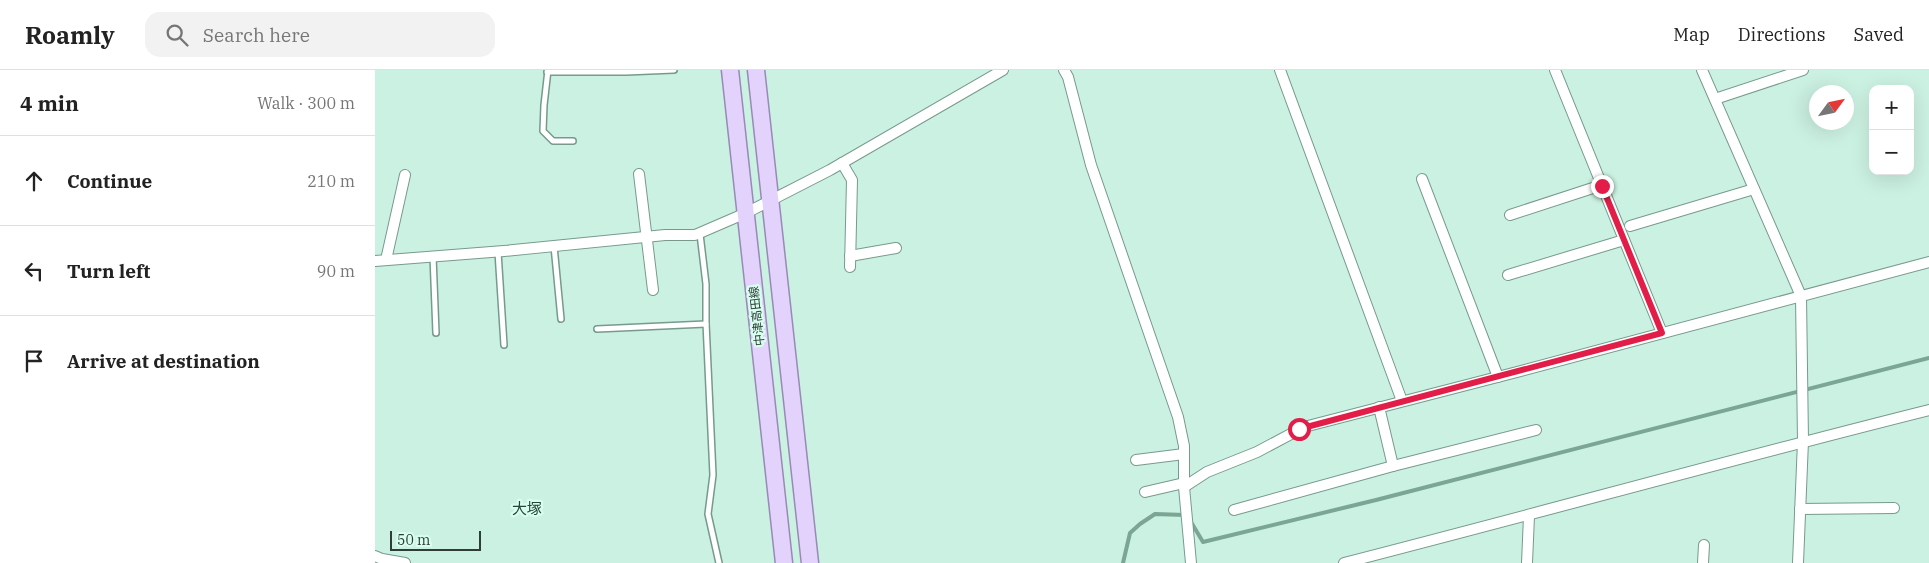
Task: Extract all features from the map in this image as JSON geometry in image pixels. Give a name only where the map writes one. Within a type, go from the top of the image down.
[{"type":"main road","name":"中津高田線","points":[[730,70],[784,563]]},
{"type":"main road","name":"中津高田線","points":[[756,70],[810,563]]},
{"type":"street","points":[[375,261],[498,252],[700,233],[746,213],[842,163],[1003,70]]},
{"type":"street","points":[[1064,70],[1068,77],[1091,165],[1173,400],[1183,438],[1184,485],[1191,563]]},
{"type":"street","points":[[1280,70],[1402,401]]},
{"type":"street","points":[[1555,70],[1662,333]]},
{"type":"street","points":[[1702,70],[1801,296],[1803,441],[1798,563]]},
{"type":"street","points":[[1715,99],[1803,70]]},
{"type":"street","points":[[842,163],[852,180],[850,267]]},
{"type":"street","points":[[639,174],[653,290]]},
{"type":"street","points":[[386,260],[405,175]]},
{"type":"street","points":[[1422,179],[1498,377]]},
{"type":"street","points":[[1510,215],[1602,186]]},
{"type":"street","points":[[1630,226],[1754,189]]},
{"type":"street","points":[[1508,275],[1624,240]]},
{"type":"street","points":[[850,256],[896,248]]},
{"type":"street","points":[[1145,492],[1184,485],[1207,472],[1257,452],[1304,427],[1929,262]]},
{"type":"street","points":[[1379,407],[1393,466]]},
{"type":"street","points":[[1344,563],[1529,516],[1803,441],[1929,410]]},
{"type":"street","points":[[1235,510],[1393,466],[1536,430]]},
{"type":"street","points":[[1136,460],[1184,454]]},
{"type":"street","points":[[1801,509],[1894,508]]},
{"type":"street","points":[[1527,563],[1529,516]]},
{"type":"street","points":[[1703,563],[1704,545]]},
{"type":"street","points":[[375,556],[405,563]]},
{"type":"lane","points":[[573,141],[553,141],[543,131],[544,98],[548,71],[588,73],[674,70]]},
{"type":"lane","points":[[700,233],[706,284],[713,475],[707,514],[719,563]]},
{"type":"lane","points":[[554,246],[561,318]]},
{"type":"lane","points":[[498,252],[504,345]]},
{"type":"lane","points":[[433,256],[436,333]]},
{"type":"lane","points":[[597,329],[706,324]]},
{"type":"waterway","points":[[1191,522],[1203,542],[1376,500],[1929,358]]},
{"type":"waterway","points":[[1123,563],[1130,533],[1140,524],[1155,514],[1185,515]]},
{"type":"district","name":"大塚","points":[[527,509]]},
{"type":"route","points":[[1299,429],[1662,333],[1602,186]]}]
